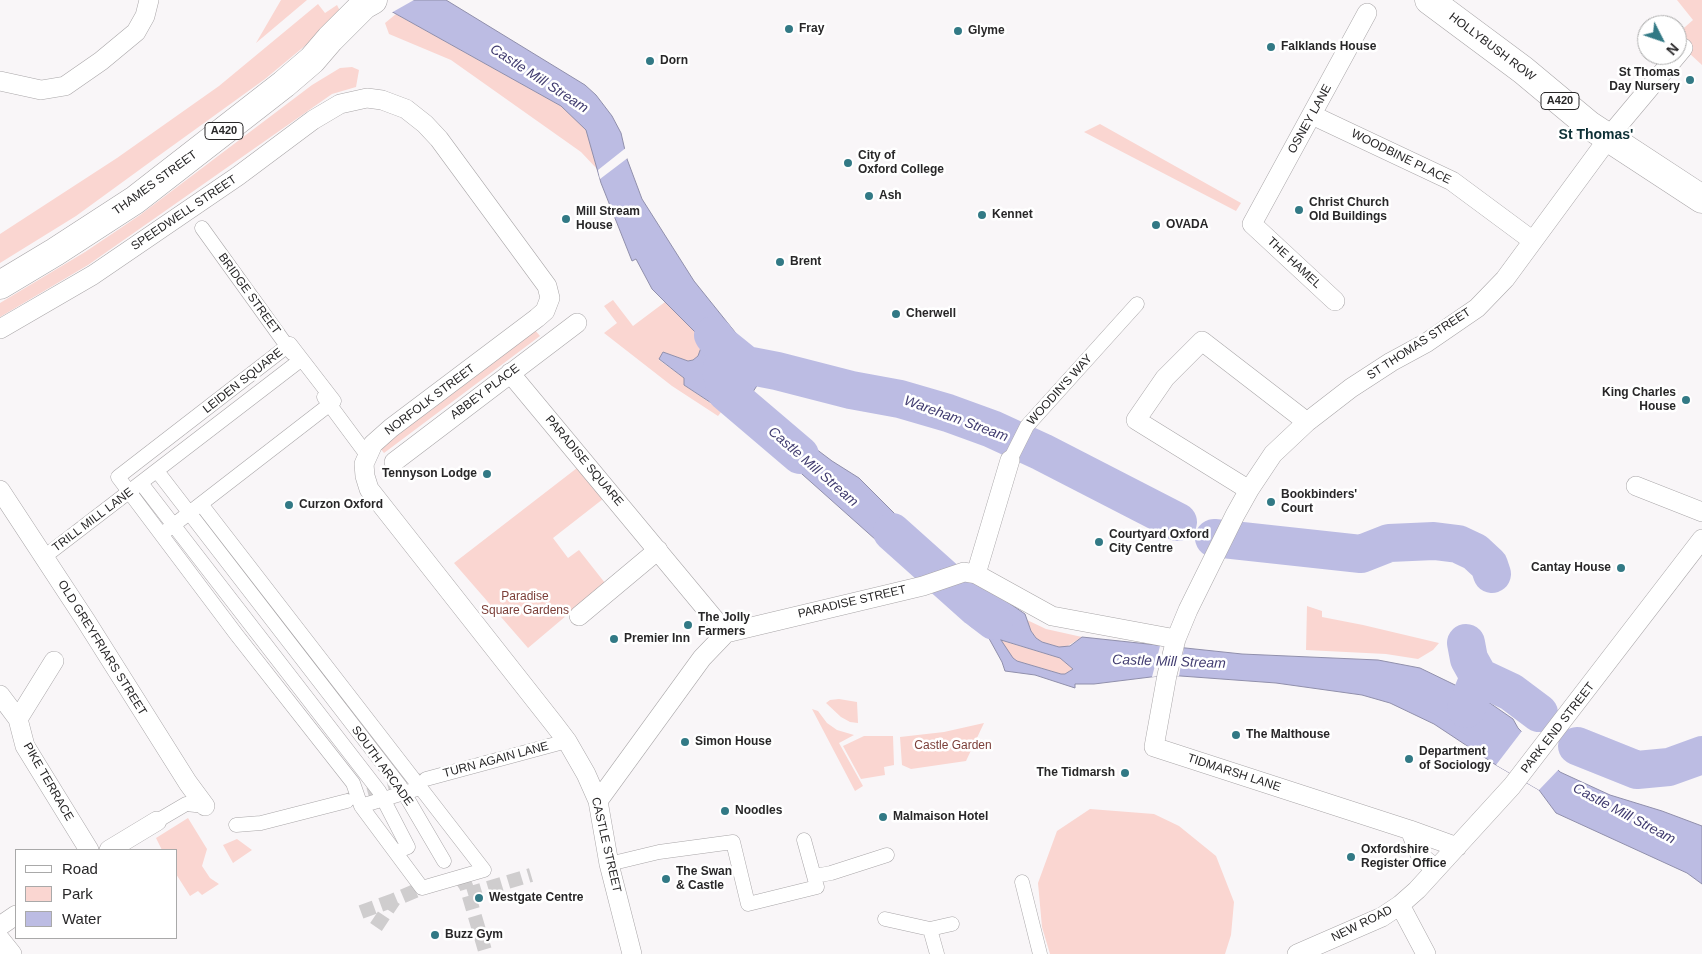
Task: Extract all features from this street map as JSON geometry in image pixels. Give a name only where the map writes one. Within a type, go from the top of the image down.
[{"type":"main road","name":"HOLLYBUSH ROW","points":[[1429,0],[1523,70],[1589,125],[1702,198]]},
{"type":"main road","name":"THAMES STREET","points":[[0,285],[63,247],[151,188],[284,84],[312,60],[330,39],[369,3]]},
{"type":"street","points":[[0,81],[41,90],[65,86],[101,61],[136,32],[145,16],[149,0]]},
{"type":"street","name":"OSNEY LANE","points":[[1252,224],[1367,13]]},
{"type":"street","name":"ST THOMAS STREET","points":[[1175,643],[1213,556],[1249,490],[1273,454],[1308,422],[1351,388],[1391,362],[1426,343],[1477,308],[1505,279],[1616,128],[1669,65]]},
{"type":"street","name":"SPEEDWELL STREET","points":[[0,329],[93,275],[238,176],[313,120],[340,104],[367,98]]},
{"type":"street","name":"NORFOLK STREET","points":[[367,98],[382,100],[406,109],[426,124],[548,286],[550,298],[545,311],[537,318],[391,428],[373,444],[367,455]]},
{"type":"street","name":"WOODBINE PLACE","points":[[1312,115],[1452,181],[1534,241]]},
{"type":"street","name":"THE HAMEL","points":[[1252,224],[1335,301]]},
{"type":"street","name":"BRIDGE STREET","points":[[202,228],[288,345]]},
{"type":"street","name":"BRIDGE STREET","points":[[250,291],[298,362],[367,455]]},
{"type":"street","name":"WOODIN'S WAY","points":[[970,573],[1010,460],[1026,426],[1138,304]]},
{"type":"street","name":"ABBEY PLACE","points":[[394,462],[577,323]]},
{"type":"street","points":[[1249,490],[1136,420],[1164,378],[1202,341],[1308,422]]},
{"type":"street","name":"LEIDEN SQUARE","points":[[288,345],[334,401],[162,534],[118,478],[288,345]]},
{"type":"street","name":"LEIDEN SQUARE","points":[[141,483],[298,362]]},
{"type":"street","name":"PARADISE SQUARE","points":[[510,373],[726,633]]},
{"type":"street","points":[[367,455],[364,464],[369,488],[566,741]]},
{"type":"street","name":"SOUTH ARCADE","points":[[157,471],[400,786],[444,861]]},
{"type":"street","name":"SOUTH ARCADE","points":[[141,483],[379,791],[408,847],[403,849]]},
{"type":"street","name":"TRILL MILL LANE","points":[[44,556],[141,483]]},
{"type":"street","points":[[1636,486],[1702,512]]},
{"type":"street","name":"OLD GREYFRIARS STREET","points":[[0,490],[188,783],[205,806]]},
{"type":"street","name":"SOUTH ARCADE","points":[[201,504],[344,689],[423,784],[484,870],[422,888],[361,806]]},
{"type":"street","points":[[162,534],[236,634],[353,783],[361,806]]},
{"type":"street","name":"PARK END STREET","points":[[1400,905],[1457,847],[1512,786],[1702,539]]},
{"type":"street","points":[[579,616],[658,550]]},
{"type":"street","points":[[970,573],[1052,616],[1175,643]]},
{"type":"street","name":"PARADISE STREET","points":[[726,633],[970,573]]},
{"type":"street","points":[[236,634],[277,602]]},
{"type":"street","points":[[598,801],[702,658],[726,633]]},
{"type":"street","name":"TIDMARSH LANE","points":[[1175,643],[1167,675],[1154,747],[1457,847]]},
{"type":"street","points":[[0,695],[18,719],[54,661]]},
{"type":"street","points":[[304,720],[344,689]]},
{"type":"street","name":"PIKE TERRACE","points":[[18,719],[25,746],[88,849]]},
{"type":"street","name":"TURN AGAIN LANE","points":[[361,806],[423,784],[566,741]]},
{"type":"street","name":"CASTLE STREET","points":[[566,741],[586,774],[598,801],[609,864],[632,954]]},
{"type":"street","points":[[236,825],[262,823],[347,800]]},
{"type":"street","points":[[111,849],[186,804],[205,806]]},
{"type":"street","points":[[1410,830],[1421,857],[1436,869]]},
{"type":"street","points":[[609,864],[659,852],[733,842],[748,904],[817,887],[804,840]]},
{"type":"street","points":[[814,876],[831,873],[887,854]]},
{"type":"street","points":[[1022,882],[1040,954]]},
{"type":"street","points":[[1400,905],[1426,954]]},
{"type":"street","name":"NEW ROAD","points":[[1297,954],[1382,917],[1400,905]]},
{"type":"street","points":[[0,926],[15,916]]},
{"type":"street","points":[[885,918],[930,930],[952,924]]},
{"type":"street","points":[[930,930],[937,954]]},
{"type":"street","points":[[0,938],[12,954]]},
{"type":"green space","points":[[281,0],[307,0],[256,43]]},
{"type":"green space","points":[[1677,0],[1702,0],[1702,65],[1687,51],[1687,25],[1693,20]]},
{"type":"green space","points":[[318,4],[325,13],[337,5],[342,15],[265,79],[76,216],[0,263],[0,234],[117,158],[219,86]]},
{"type":"green space","points":[[396,14],[561,106],[587,130],[598,170],[581,152],[451,60],[389,34],[385,23]]},
{"type":"green space","points":[[352,67],[359,70],[356,87],[332,94],[88,265],[0,317],[0,303],[85,252],[140,215],[312,85],[340,68]]},
{"type":"green space","points":[[1100,124],[1241,203],[1236,211],[1084,132]]},
{"type":"green space","points":[[613,300],[633,326],[665,302],[697,334],[703,345],[698,356],[693,360],[688,361],[663,352],[659,360],[684,378],[684,385],[722,411],[718,416],[672,386],[604,333],[617,323],[604,306]]},
{"type":"green space","points":[[534,329],[540,336],[384,453],[378,446]]},
{"type":"green space","name":"Paradise Square Gardens","points":[[577,468],[603,499],[553,538],[568,558],[579,550],[605,583],[528,648],[454,563]]},
{"type":"green space","points":[[1307,606],[1322,611],[1322,617],[1439,643],[1433,650],[1418,659],[1386,654],[1306,650]]},
{"type":"green space","points":[[1027,620],[1046,629],[1082,637],[1066,647],[1042,642],[1031,631]]},
{"type":"green space","points":[[1000,640],[1060,658],[1073,669],[1065,674],[1061,674],[1017,661]]},
{"type":"green space","points":[[839,699],[857,702],[858,723],[850,722],[841,717],[826,703],[830,700]]},
{"type":"green space","points":[[812,709],[818,711],[827,723],[837,730],[854,735],[839,743],[863,786],[855,791]]},
{"type":"green space","name":"Castle Garden","points":[[984,723],[966,761],[911,769],[902,765],[900,737],[944,732]]},
{"type":"green space","name":"Castle Garden","points":[[864,736],[893,736],[894,765],[884,767],[885,775],[861,779],[843,746]]},
{"type":"green space","points":[[1090,809],[1154,814],[1179,826],[1216,856],[1234,902],[1231,935],[1225,954],[1050,954],[1042,927],[1038,883],[1057,831]]},
{"type":"green space","points":[[188,818],[207,849],[202,866],[210,878],[219,884],[202,895],[198,891],[190,896],[178,877],[178,849],[162,849],[156,838]]},
{"type":"green space","points":[[237,839],[252,850],[233,863],[223,845]]},
{"type":"water","points":[[371,0],[446,0],[585,85],[596,95],[612,116],[621,133],[627,159],[642,199],[694,281],[743,342],[758,384],[749,398],[760,408],[731,416],[684,385],[684,378],[659,359],[663,352],[688,361],[693,360],[698,356],[702,345],[697,334],[652,289],[636,259],[632,261],[601,183],[586,130],[561,106]]},
{"type":"water","points":[[775,418],[832,461],[859,478],[919,538],[947,560],[913,573],[775,450],[746,428]]},
{"type":"water","points":[[977,581],[1025,614],[1031,631],[1036,638],[1042,642],[1059,647],[1070,646],[1082,637],[1242,654],[1378,660],[1420,668],[1484,699],[1513,719],[1518,728],[1560,772],[1610,795],[1702,826],[1702,884],[1687,873],[1556,813],[1539,790],[1496,765],[1434,724],[1390,703],[1362,695],[1276,683],[1167,675],[1094,684],[1075,684],[1075,688],[1035,675],[1005,671],[986,633],[977,625],[973,628],[945,603],[939,594]],"holes":[[[1001,640],[1060,658],[1073,669],[1065,674],[1061,674],[1017,661]]]},
{"type":"pier","points":[[368,0],[414,0],[391,13]]},
{"type":"pier","points":[[627,147],[629,157],[600,179],[598,170]]},
{"type":"pier","points":[[1160,646],[1184,648],[1179,676],[1152,677]]},
{"type":"pier","points":[[1522,727],[1560,768],[1539,790],[1496,765],[1522,731]]},
{"type":"waterway","name":"Wareham Stream","points":[[713,335],[720,344],[746,365],[851,390],[900,399],[948,413],[992,429],[1042,452],[1178,522]]},
{"type":"waterway","name":"Castle Mill Stream","points":[[721,370],[726,392],[800,455]]},
{"type":"waterway","name":"Castle Mill Stream","points":[[892,532],[994,621]]},
{"type":"waterway","name":"Wareham Stream","points":[[1214,538],[1361,554],[1389,543],[1434,541],[1458,544],[1475,552],[1489,565],[1492,574]]},
{"type":"waterway","name":"Wareham Stream","points":[[1466,643],[1469,659],[1479,677],[1466,709]]},
{"type":"waterway","name":"Wareham Stream","points":[[1479,677],[1511,692],[1539,713]]},
{"type":"waterway","name":"Wareham Stream","points":[[1577,746],[1637,770],[1669,767],[1702,755]]},
{"type":"tunnel","points":[[348,800],[426,779]]},
{"type":"tunnel","points":[[468,894],[531,875]]},
{"type":"tunnel","points":[[460,877],[466,886],[486,954]]},
{"type":"tunnel","points":[[376,927],[394,900],[422,888]]},
{"type":"tunnel","points":[[361,912],[394,900]]},
{"type":"place","name":"Fray","points":[[789,29]]},
{"type":"place","name":"Glyme","points":[[958,31]]},
{"type":"place","name":"Falklands House","points":[[1271,47]]},
{"type":"place","name":"Dorn","points":[[650,61]]},
{"type":"place","name":"St Thomas Day Nursery","points":[[1690,80]]},
{"type":"place","name":"City of Oxford College","points":[[848,163]]},
{"type":"place","name":"Ash","points":[[869,196]]},
{"type":"place","name":"Christ Church Old Buildings","points":[[1299,210]]},
{"type":"place","name":"Kennet","points":[[982,215]]},
{"type":"place","name":"Mill Stream House","points":[[566,219]]},
{"type":"place","name":"OVADA","points":[[1156,225]]},
{"type":"place","name":"Brent","points":[[780,262]]},
{"type":"place","name":"Cherwell","points":[[896,314]]},
{"type":"place","name":"King Charles House","points":[[1686,400]]},
{"type":"place","name":"Tennyson Lodge","points":[[487,474]]},
{"type":"place","name":"Bookbinders' Court","points":[[1271,502]]},
{"type":"place","name":"Curzon Oxford","points":[[289,505]]},
{"type":"place","name":"Courtyard Oxford City Centre","points":[[1099,542]]},
{"type":"place","name":"Cantay House","points":[[1621,568]]},
{"type":"place","name":"The Jolly Farmers","points":[[688,625]]},
{"type":"place","name":"Premier Inn","points":[[614,639]]},
{"type":"place","name":"The Malthouse","points":[[1236,735]]},
{"type":"place","name":"Simon House","points":[[685,742]]},
{"type":"place","name":"Department of Sociology","points":[[1409,759]]},
{"type":"place","name":"The Tidmarsh","points":[[1125,773]]},
{"type":"place","name":"Noodles","points":[[725,811]]},
{"type":"place","name":"Malmaison Hotel","points":[[883,817]]},
{"type":"place","name":"Oxfordshire Register Office","points":[[1351,857]]},
{"type":"place","name":"The Swan & Castle","points":[[666,879]]},
{"type":"place","name":"Westgate Centre","points":[[479,898]]},
{"type":"place","name":"Buzz Gym","points":[[435,935]]},
{"type":"district","name":"St Thomas'","points":[[1596,135]]}]
